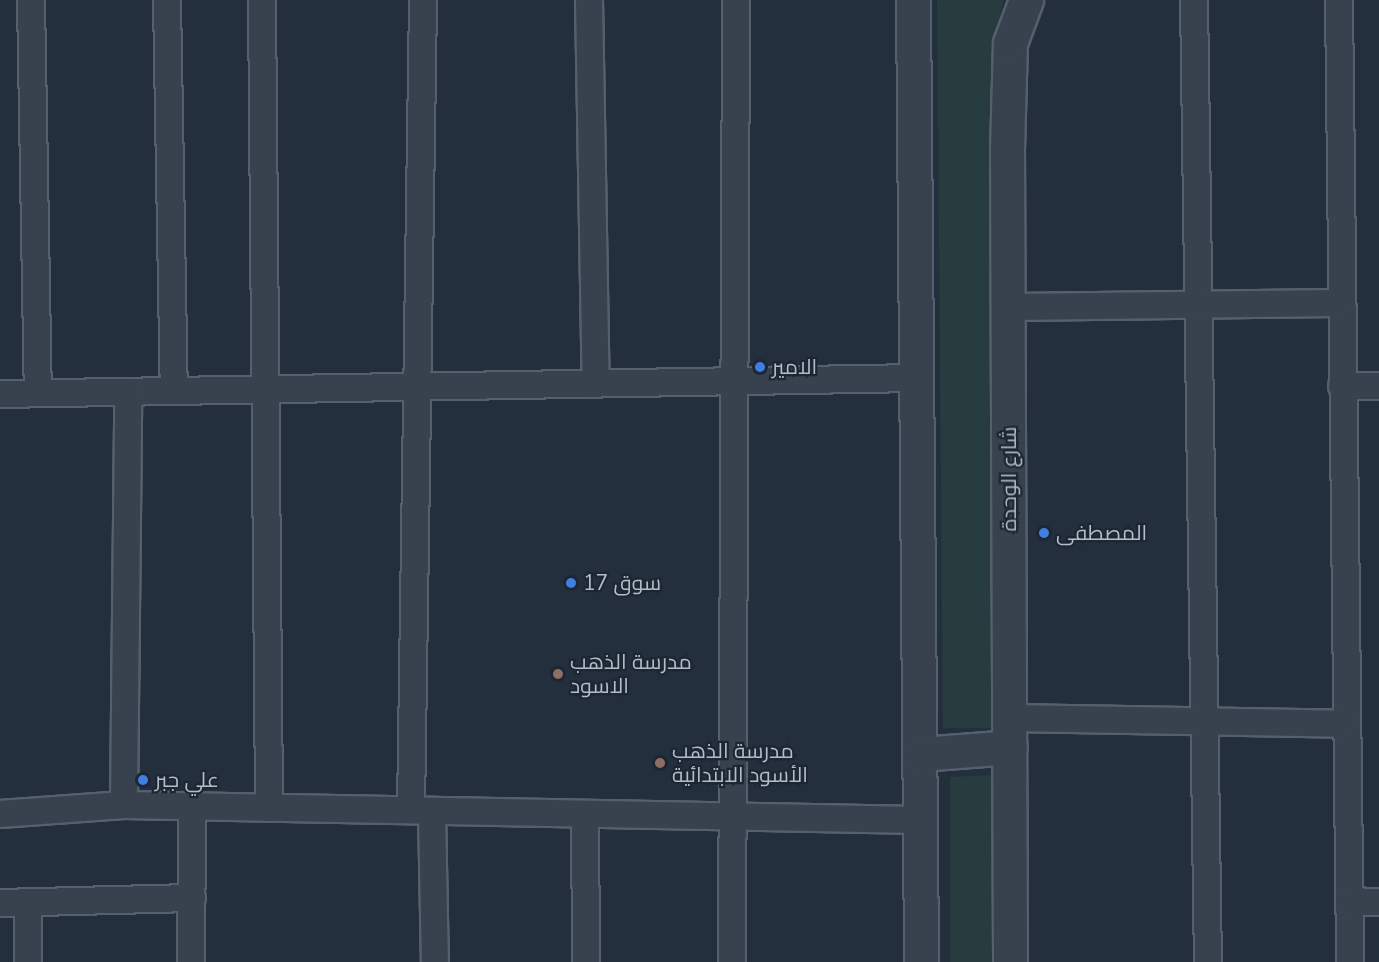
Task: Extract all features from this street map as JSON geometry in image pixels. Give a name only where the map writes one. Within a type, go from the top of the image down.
[{"type":"street","points":[[31,0],[38,393]]},
{"type":"street","points":[[167,0],[174,391]]},
{"type":"street","points":[[262,0],[269,808]]},
{"type":"street","points":[[423,0],[418,387],[422,810],[435,962]]},
{"type":"street","points":[[589,0],[596,384]]},
{"type":"street","points":[[732,962],[736,0]]},
{"type":"street","points":[[913,0],[921,962]]},
{"type":"street","name":"شارع الوحدة","points":[[1010,962],[1008,307],[1010,43],[1026,0]]},
{"type":"street","points":[[1194,0],[1208,962]]},
{"type":"street","points":[[1339,0],[1350,962]]},
{"type":"street","points":[[1008,307],[1341,303]]},
{"type":"street","points":[[0,394],[917,378]]},
{"type":"street","points":[[1342,386],[1379,386]]},
{"type":"street","points":[[124,805],[128,392]]},
{"type":"street","points":[[920,753],[1010,733],[1204,721],[1346,724]]},
{"type":"street","points":[[0,814],[124,805],[920,820]]},
{"type":"street","points":[[191,962],[192,806]]},
{"type":"street","points":[[585,814],[586,962]]},
{"type":"street","points":[[0,903],[192,898]]},
{"type":"street","points":[[1350,901],[1379,902]]},
{"type":"street","points":[[28,902],[28,962]]},
{"type":"green space","points":[[937,0],[1004,0],[999,19],[994,728],[943,728]]},
{"type":"green space","points":[[993,775],[994,962],[950,962],[950,777]]},
{"type":"place","name":"الامير","points":[[760,367]]},
{"type":"place","name":"المصطفى","points":[[1044,533]]},
{"type":"place","name":"سوق 17","points":[[571,583]]},
{"type":"place","name":"مدرسة الذهب الاسود","points":[[558,674]]},
{"type":"place","name":"مدرسة الذهب الأسود الابتدائية","points":[[660,763]]},
{"type":"place","name":"علي جبر","points":[[143,780]]}]
